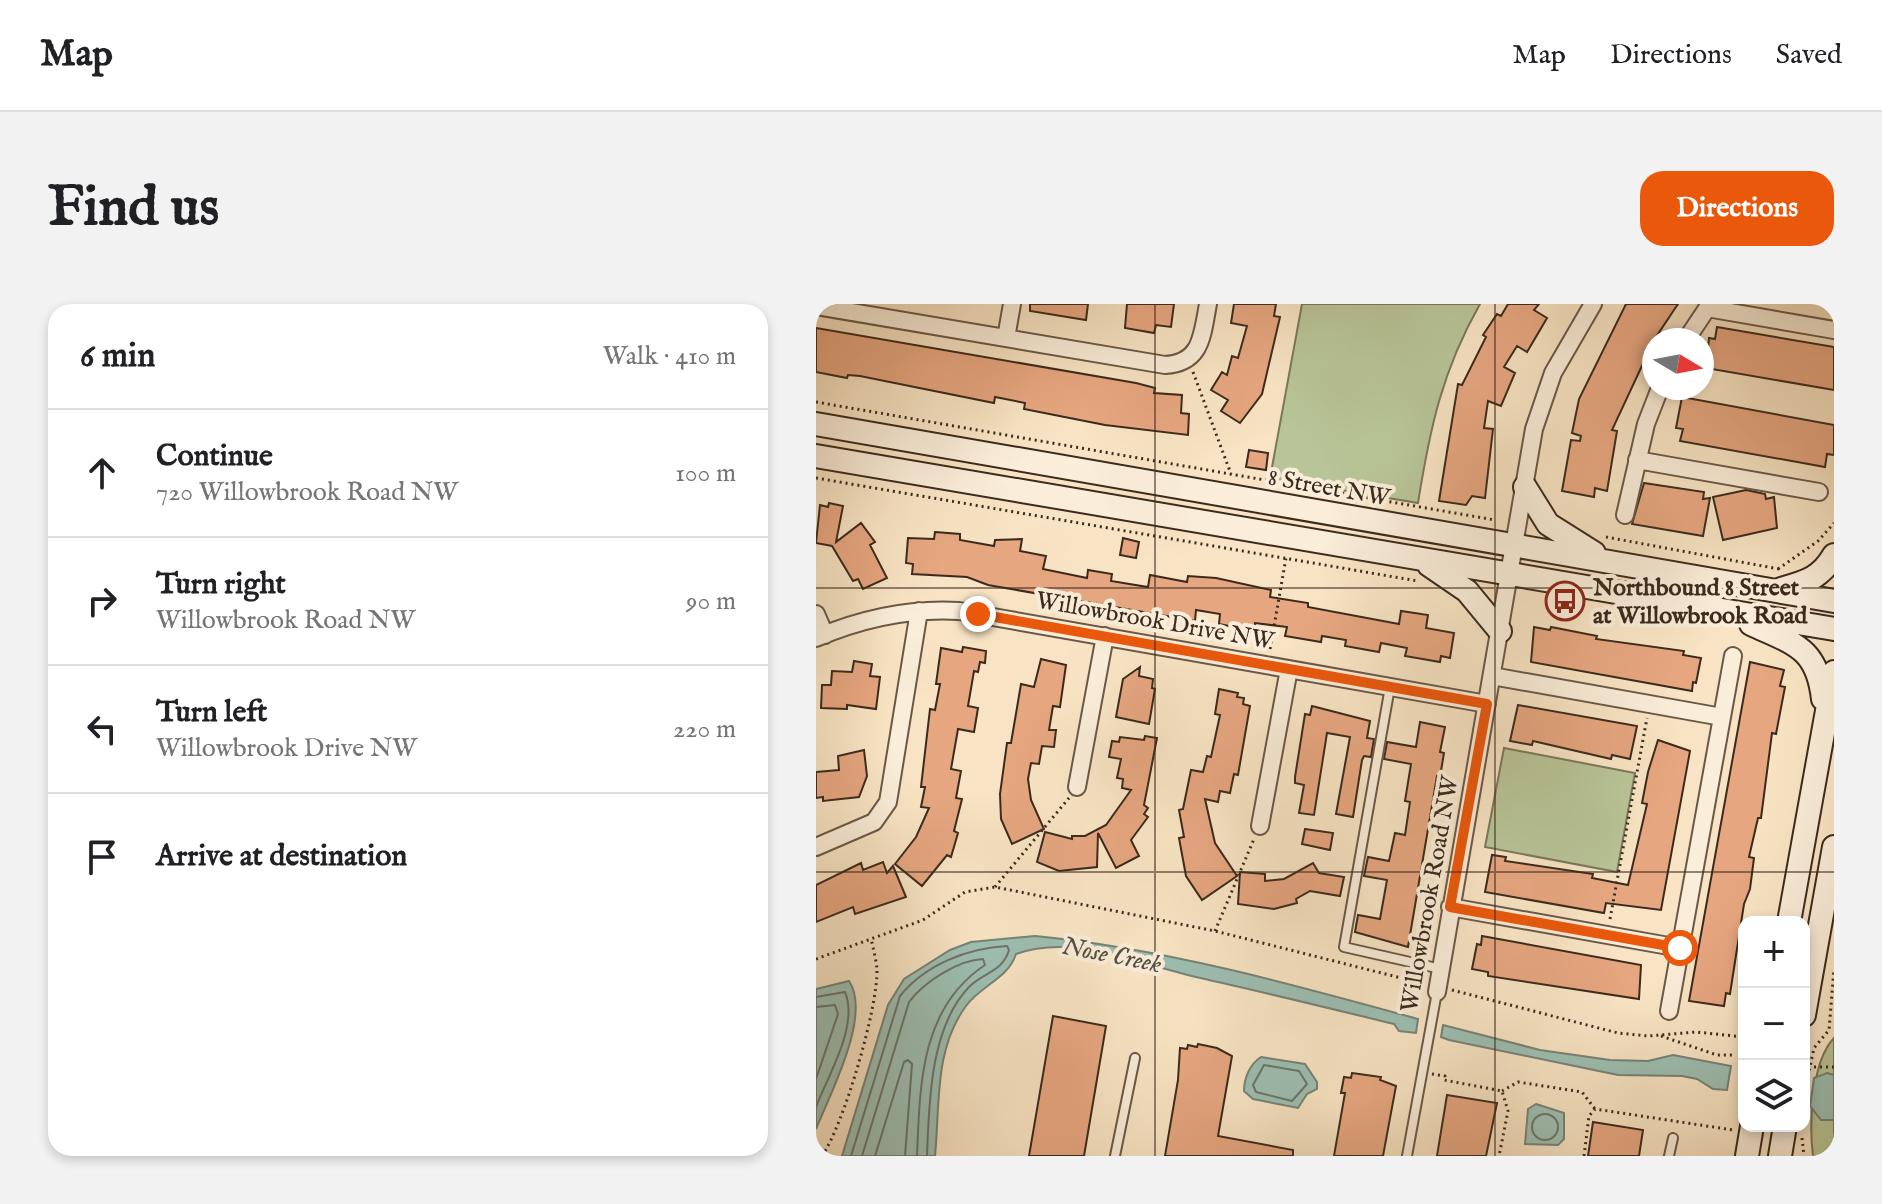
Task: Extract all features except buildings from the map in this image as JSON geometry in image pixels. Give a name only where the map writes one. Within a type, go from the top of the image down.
[{"type":"main road","name":"8 Street NW","points":[[816,424],[1613,563],[1776,580],[1834,601]]},
{"type":"main road","points":[[816,456],[1422,571],[1509,575],[1834,629]]},
{"type":"main road","points":[[1525,487],[1535,507],[1555,530],[1613,563]]},
{"type":"main road","points":[[1776,580],[1813,579],[1825,571],[1832,549]]},
{"type":"main road","points":[[1422,571],[1467,591],[1500,631]]},
{"type":"main road","points":[[1728,613],[1802,648],[1812,659],[1820,674],[1825,722]]},
{"type":"main road","points":[[1790,916],[1834,672]]},
{"type":"main road","points":[[1809,988],[1833,858]]},
{"type":"main road","points":[[1744,1132],[1747,1156]]},
{"type":"main road","points":[[1780,1156],[1784,1132]]},
{"type":"street","points":[[1006,338],[1012,304]]},
{"type":"street","points":[[816,306],[1165,365],[1189,361],[1202,337],[1208,304]]},
{"type":"street","name":"Willowbrook Road NW","points":[[1438,990],[1450,907],[1542,402],[1553,373],[1593,304]]},
{"type":"street","points":[[1694,328],[1708,306],[1834,330]]},
{"type":"street","points":[[1625,515],[1637,460],[1656,400]]},
{"type":"street","points":[[1637,460],[1819,492]]},
{"type":"street","points":[[816,847],[874,822],[888,802],[919,611]]},
{"type":"street","name":"Willowbrook Drive NW","points":[[820,637],[879,618],[919,611],[978,614],[1487,704]]},
{"type":"street","points":[[816,614],[820,637]]},
{"type":"street","points":[[1077,787],[1105,636]]},
{"type":"street","points":[[1669,1011],[1733,656]]},
{"type":"street","points":[[1260,826],[1289,669]]},
{"type":"street","points":[[1492,676],[1722,717]]},
{"type":"street","points":[[1450,907],[1680,948]]},
{"type":"lane","points":[[1390,687],[1344,947],[1441,969]]},
{"type":"lane","name":"Willowbrook Road NW","points":[[1407,1156],[1438,990]]},
{"type":"lane","points":[[1115,1156],[1135,1058]]},
{"type":"lane","points":[[1669,1156],[1673,1138]]},
{"type":"path","points":[[1189,361],[1230,473]]},
{"type":"path","points":[[816,402],[1495,520]]},
{"type":"path","points":[[816,478],[1286,558],[1422,571]]},
{"type":"path","points":[[1776,580],[1830,531],[1834,523]]},
{"type":"path","points":[[1830,531],[1832,549]]},
{"type":"path","points":[[1598,535],[1776,580],[1794,569]]},
{"type":"path","points":[[1267,665],[1286,558]]},
{"type":"path","points":[[1607,935],[1649,704]]},
{"type":"path","points":[[995,887],[1077,787]]},
{"type":"path","points":[[1215,931],[1260,826]]},
{"type":"path","points":[[816,959],[923,920],[965,892],[995,887],[1215,931],[1438,990],[1618,1033],[1660,1035],[1696,1032],[1738,1036]]},
{"type":"path","points":[[822,1156],[838,1124],[866,1030],[877,968],[871,938]]},
{"type":"path","points":[[1810,1066],[1814,1048],[1832,1025],[1834,969]]},
{"type":"path","points":[[1660,1035],[1717,1055],[1734,1055]]},
{"type":"path","points":[[1814,1067],[1834,1067]]},
{"type":"path","points":[[1423,1072],[1502,1091],[1518,1082],[1582,1092],[1595,1109],[1738,1127]]},
{"type":"path","points":[[1499,1156],[1508,1111],[1502,1091]]},
{"type":"path","points":[[1584,1156],[1589,1116],[1595,1109]]},
{"type":"green space","points":[[1302,304],[1480,304],[1456,353],[1439,400],[1418,503],[1270,478]]},
{"type":"green space","points":[[1504,748],[1635,773],[1617,872],[1485,847]]},
{"type":"green space","points":[[1834,1038],[1834,1156],[1813,1156],[1813,1094],[1820,1062]]},
{"type":"water","name":"Nose Creek","points":[[1035,936],[1131,949],[1276,981],[1418,1019],[1416,1033],[1399,1031],[1394,1024],[1106,953],[1060,947],[1038,948],[1016,954],[1007,970],[972,999],[956,1023],[948,1040],[940,1078],[935,1156],[842,1156],[888,1005],[904,979],[950,950],[971,942]]},
{"type":"water","points":[[849,981],[855,996],[856,1014],[852,1034],[839,1076],[816,1129],[816,989]]},
{"type":"water","points":[[1443,1025],[1540,1050],[1610,1060],[1648,1061],[1673,1055],[1731,1066],[1727,1090],[1713,1089],[1697,1079],[1682,1076],[1618,1075],[1449,1040],[1441,1037]]},
{"type":"water","points":[[1261,1057],[1305,1064],[1317,1082],[1317,1089],[1307,1094],[1298,1108],[1253,1099],[1244,1091],[1245,1081],[1251,1067]]},
{"type":"water","points":[[1827,1073],[1834,1075],[1834,1120],[1821,1120],[1810,1106],[1814,1078]]},
{"type":"water","points":[[1536,1104],[1564,1113],[1564,1139],[1558,1145],[1525,1144],[1528,1109]]},
{"type":"place","name":"Northbound 8 Street at Willowbrook Road","points":[[1565,601]]},
{"type":"route","points":[[978,614],[1487,704],[1450,907],[1680,948]]}]
